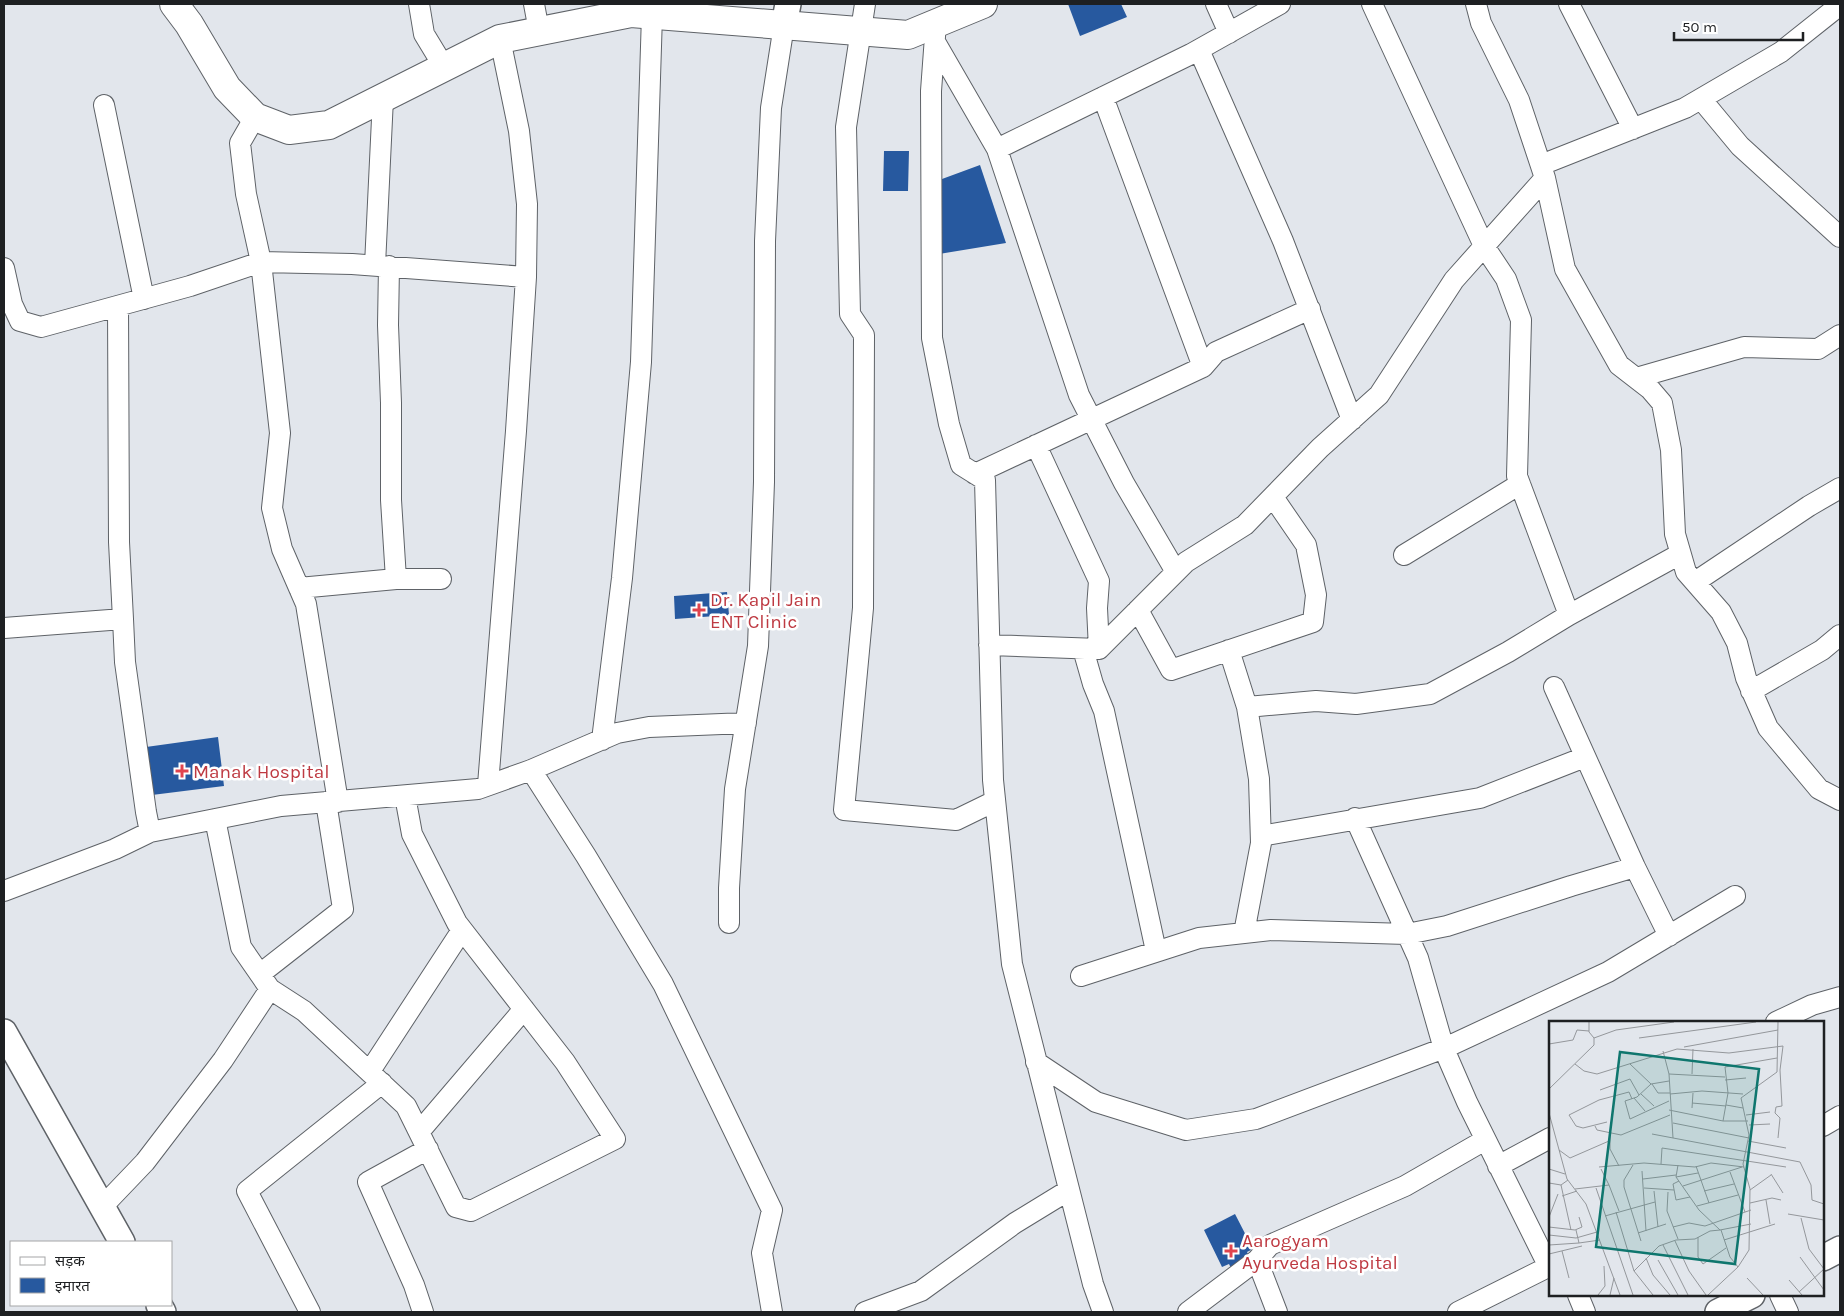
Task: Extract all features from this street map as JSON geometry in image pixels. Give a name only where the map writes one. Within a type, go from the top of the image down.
[{"type":"main road","points":[[174,4],[189,24],[227,88],[255,117],[289,130],[329,125],[500,39],[632,13],[652,15],[681,10],[786,14],[860,31],[908,35],[935,32],[984,4]]},
{"type":"street","points":[[419,4],[424,34],[444,67]]},
{"type":"street","points":[[534,4],[539,31]]},
{"type":"street","points":[[865,4],[846,127],[850,314],[864,335],[863,608],[844,810],[956,820],[995,801]]},
{"type":"street","points":[[1216,4],[1229,33]]},
{"type":"street","points":[[997,149],[1199,50],[1280,4]]},
{"type":"street","points":[[1372,4],[1484,246],[1506,279],[1521,320],[1517,476],[1568,615]]},
{"type":"street","points":[[1476,4],[1481,23],[1519,100],[1543,172],[1565,269],[1619,365],[1650,389],[1662,403],[1671,450],[1675,534],[1686,572],[1721,612],[1737,643],[1746,678],[1768,728],[1819,789],[1840,800]]},
{"type":"street","points":[[1569,4],[1633,129]]},
{"type":"street","points":[[989,645],[1091,649],[1138,610],[1186,562],[1245,525],[1320,448],[1379,395],[1454,280],[1484,246],[1543,172],[1633,129],[1685,108],[1781,52],[1840,5]]},
{"type":"street","points":[[729,923],[729,888],[735,789],[758,646],[764,482],[765,241],[771,108],[786,14]]},
{"type":"street","points":[[602,740],[622,578],[642,362],[652,15]]},
{"type":"street","points":[[935,32],[997,149],[1079,395],[1124,483],[1176,572]]},
{"type":"street","points":[[935,32],[931,91],[932,338],[949,424],[961,465],[985,480],[993,780],[1012,964],[1093,1284],[1103,1312]]},
{"type":"street","points":[[488,785],[516,431],[526,277],[527,204],[520,140],[500,39]]},
{"type":"street","points":[[1199,50],[1283,241],[1352,420]]},
{"type":"street","points":[[1103,97],[1203,367]]},
{"type":"street","points":[[383,98],[382,266],[388,325],[391,403],[391,500],[396,579]]},
{"type":"street","points":[[1701,99],[1740,146],[1840,237]]},
{"type":"street","points":[[104,105],[144,299]]},
{"type":"street","points":[[102,1207],[145,1162],[223,1060],[265,982],[343,909],[332,802],[306,604],[282,549],[272,508],[280,433],[260,262],[246,194],[240,143],[255,117]]},
{"type":"street","points":[[4,268],[12,304],[20,321],[41,327],[190,286],[260,262],[382,266],[526,277]]},
{"type":"street","points":[[118,306],[118,542],[122,619],[125,662],[150,832]]},
{"type":"street","points":[[975,474],[1203,367],[1216,352],[1310,309]]},
{"type":"street","points":[[4,326],[24,322]]},
{"type":"street","points":[[1636,378],[1744,347],[1818,349],[1840,335]]},
{"type":"street","points":[[1036,445],[1099,581],[1091,649],[1092,684],[1104,711],[1156,950]]},
{"type":"street","points":[[1404,555],[1520,484]]},
{"type":"street","points":[[1694,582],[1809,506],[1840,488]]},
{"type":"street","points":[[1138,610],[1171,670],[1313,622],[1316,595],[1306,545],[1272,497]]},
{"type":"street","points":[[1247,707],[1316,701],[1356,704],[1430,694],[1508,652],[1568,615],[1680,554]]},
{"type":"street","points":[[299,588],[396,579],[441,579]]},
{"type":"street","points":[[4,628],[122,619]]},
{"type":"street","points":[[1751,690],[1822,650],[1840,635]]},
{"type":"street","points":[[1229,650],[1247,707],[1259,780],[1261,843],[1244,933]]},
{"type":"street","points":[[1554,687],[1635,867],[1669,936]]},
{"type":"street","points":[[4,891],[115,849],[150,832],[281,806],[478,789],[531,770],[617,732],[649,727],[746,723]]},
{"type":"street","points":[[1261,836],[1480,798],[1585,757]]},
{"type":"street","points":[[531,770],[586,856],[663,984],[772,1210],[762,1253],[772,1312]]},
{"type":"street","points":[[215,819],[241,947],[265,982],[304,1011],[406,1106],[456,1208],[471,1210],[615,1139],[565,1062],[457,923],[412,834],[405,796]]},
{"type":"street","points":[[1356,818],[1418,958],[1444,1049],[1485,1140],[1549,1265]]},
{"type":"street","points":[[1081,976],[1156,950],[1199,938],[1271,930],[1407,934],[1447,926],[1635,867]]},
{"type":"street","points":[[1036,1062],[1096,1102],[1186,1130],[1256,1119],[1444,1049],[1608,972],[1735,896]]},
{"type":"street","points":[[310,1312],[248,1191],[376,1077],[462,930]]},
{"type":"street","points":[[1778,1021],[1812,1005],[1840,997]]},
{"type":"street","points":[[423,1312],[414,1285],[368,1182],[424,1140],[524,1009]]},
{"type":"street","points":[[4,1032],[121,1241]]},
{"type":"street","points":[[1824,1125],[1840,1116]]},
{"type":"street","points":[[1498,1166],[1549,1139]]},
{"type":"street","points":[[1188,1312],[1258,1260],[1270,1245],[1405,1186],[1485,1140]]},
{"type":"street","points":[[865,1312],[921,1291],[1014,1222],[1069,1190]]},
{"type":"street","points":[[1824,1257],[1840,1249]]},
{"type":"street","points":[[1258,1260],[1277,1312]]},
{"type":"street","points":[[1458,1312],[1549,1267]]},
{"type":"street","points":[[1578,1296],[1585,1312]]},
{"type":"street","points":[[1718,1312],[1750,1296]]},
{"type":"street","points":[[1780,1296],[1788,1312]]},
{"type":"building","points":[[1068,4],[1121,4],[1127,17],[1080,36]]},
{"type":"building","points":[[884,151],[909,151],[908,191],[883,191]]},
{"type":"building","points":[[980,165],[1006,243],[939,254],[942,179]]},
{"type":"building","points":[[727,592],[729,615],[675,619],[674,596]]},
{"type":"building","points":[[218,737],[224,786],[152,795],[146,747]]},
{"type":"building","points":[[1235,1214],[1253,1249],[1247,1252],[1256,1270],[1237,1280],[1229,1264],[1222,1267],[1204,1230]]},
{"type":"place","name":"Dr. Kapil Jain ENT Clinic","points":[[699,610]]},
{"type":"place","name":"Manak Hospital","points":[[182,771]]},
{"type":"place","name":"Aarogyam Ayurveda Hospital","points":[[1231,1251]]}]
